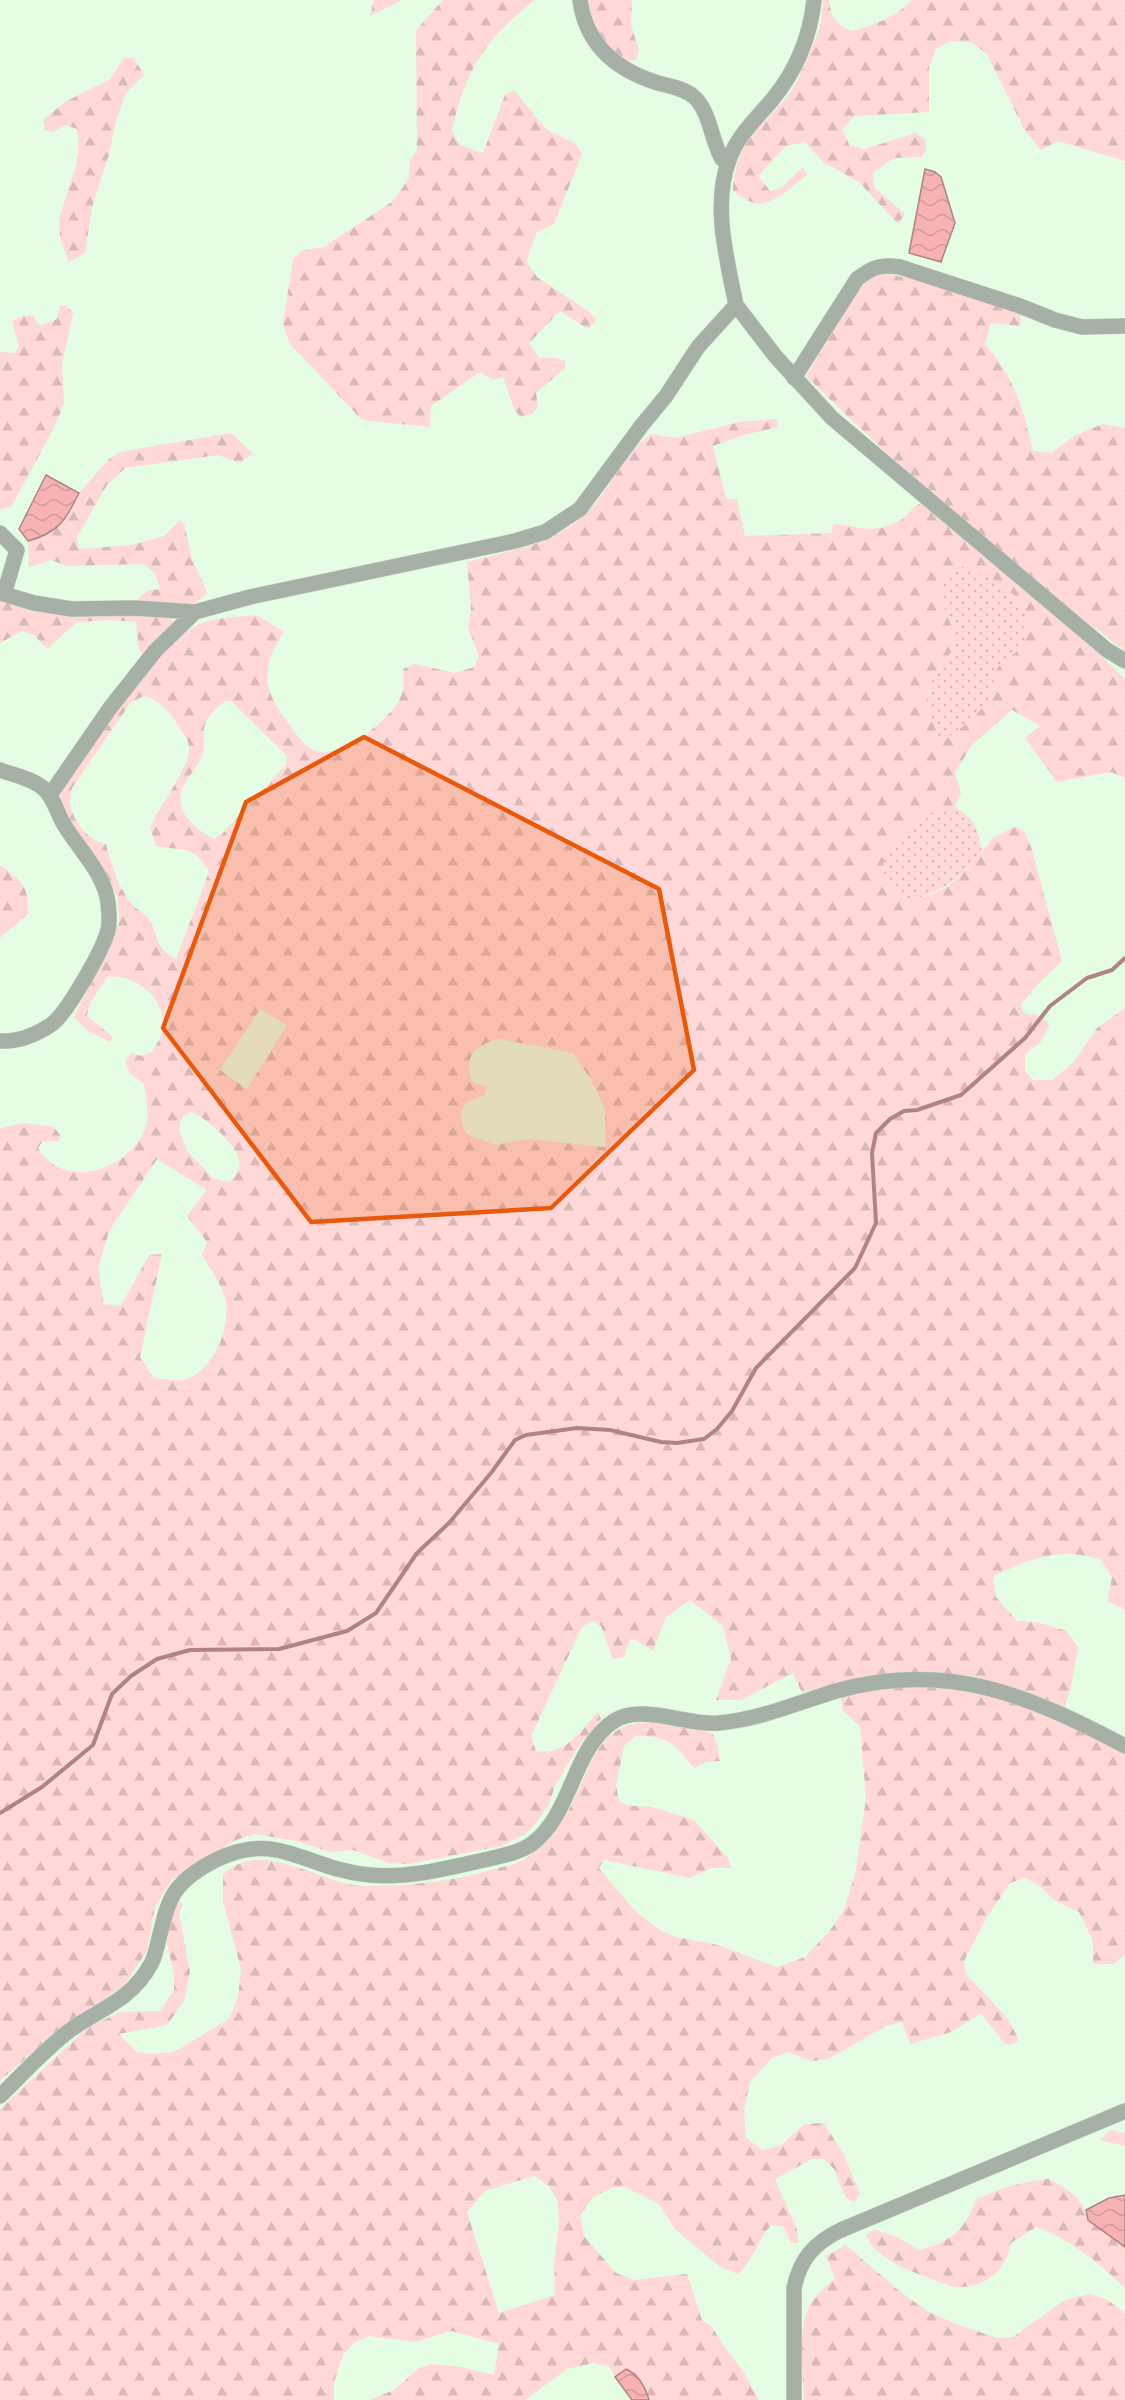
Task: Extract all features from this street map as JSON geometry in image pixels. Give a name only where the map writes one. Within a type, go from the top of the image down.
[{"type":"street","points":[[580,0],[587,26],[598,48],[636,75],[682,89],[692,95],[703,110],[716,149],[722,159],[728,160]]},
{"type":"street","points":[[814,0],[805,44],[792,71],[772,100],[747,129],[728,160],[722,191],[722,210],[726,259],[736,305],[760,338],[832,418],[1107,650],[1125,661]]},
{"type":"street","points":[[794,378],[857,279],[869,270],[884,265],[900,267],[1020,306],[1055,320],[1082,327],[1125,326]]},
{"type":"street","points":[[0,533],[17,550],[2,594],[34,603],[72,609],[134,608],[195,612],[250,597],[460,553],[545,532],[580,509],[666,396],[698,347],[736,305]]},
{"type":"street","points":[[50,795],[110,708],[155,651],[195,612]]},
{"type":"street","points":[[0,770],[29,780],[42,787],[50,795],[64,824],[100,880],[108,900],[108,929],[102,946],[65,1011],[53,1024],[23,1039],[0,1041]]},
{"type":"street","points":[[0,2096],[69,2031],[115,2004],[131,1991],[153,1962],[165,1908],[173,1892],[203,1867],[248,1848],[280,1850],[356,1873],[399,1876],[514,1853],[532,1844],[555,1816],[587,1750],[600,1731],[617,1719],[633,1713],[710,1724],[746,1721],[861,1685],[930,1680],[974,1684],[1004,1692],[1055,1712],[1125,1746]]},
{"type":"street","points":[[794,2400],[794,2289],[797,2272],[813,2247],[824,2238],[841,2230],[1125,2111]]},
{"type":"highlighted area","points":[[364,737],[659,889],[694,1070],[551,1208],[311,1222],[163,1028],[246,802]]},
{"type":"green space","points":[[374,0],[402,0],[370,16]]},
{"type":"green space","points":[[443,0],[535,0],[503,28],[480,57],[464,90],[452,131],[460,145],[483,153],[505,95],[514,90],[547,130],[576,144],[582,154],[554,224],[537,232],[526,261],[537,277],[591,313],[596,320],[588,329],[560,311],[529,343],[539,358],[556,358],[565,361],[565,368],[536,393],[538,407],[532,414],[520,417],[514,409],[503,377],[493,380],[480,372],[431,406],[430,427],[369,421],[360,418],[290,344],[283,324],[293,259],[301,251],[324,247],[393,201],[409,178],[410,160],[417,150],[416,30]]},
{"type":"green space","points":[[587,0],[632,0],[631,25],[639,50],[636,60],[624,61],[604,41],[595,27]]},
{"type":"green space","points":[[823,0],[829,0],[831,11],[838,23],[852,31],[884,20],[912,0],[1125,0],[1125,161],[1058,141],[1041,150],[1025,131],[987,54],[972,42],[950,41],[936,49],[929,67],[929,112],[854,116],[842,130],[850,146],[865,149],[916,133],[926,140],[926,150],[922,157],[894,158],[873,173],[874,187],[905,214],[898,224],[859,182],[823,162],[805,142],[786,146],[758,176],[770,191],[781,188],[803,167],[807,175],[775,199],[761,203],[749,201],[733,191],[738,160],[751,137],[789,94],[797,81],[821,23]]},
{"type":"green space","points":[[124,58],[134,58],[144,75],[126,93],[116,121],[109,154],[92,207],[85,253],[69,262],[60,238],[59,219],[77,163],[79,142],[77,129],[66,125],[52,132],[45,130],[43,120],[65,102],[110,79]]},
{"type":"green space","points":[[881,272],[924,282],[1021,313],[1020,326],[991,323],[985,344],[1011,382],[1033,451],[1051,453],[1076,435],[1103,424],[1125,428],[1125,651],[961,519],[806,376],[860,287]]},
{"type":"green space","points":[[60,305],[66,306],[73,312],[62,365],[64,404],[54,428],[11,507],[0,509],[0,352],[16,353],[19,346],[12,321],[24,315],[33,316],[40,326],[57,319]]},
{"type":"green space","points":[[775,419],[778,423],[778,427],[744,435],[713,446],[726,499],[737,499],[745,536],[832,533],[833,523],[870,529],[886,527],[904,518],[922,503],[1075,630],[1125,679],[1125,778],[1111,772],[1057,782],[1025,738],[1040,726],[1012,710],[971,746],[955,773],[961,793],[955,807],[928,815],[916,822],[888,853],[884,862],[884,870],[891,885],[909,900],[931,895],[949,886],[969,867],[994,837],[1015,827],[1024,831],[1031,847],[1062,961],[1034,988],[1021,1005],[1023,1012],[1029,1015],[1036,1014],[1048,1022],[1049,1027],[1040,1043],[1025,1054],[1025,1071],[1033,1080],[1052,1080],[1073,1063],[1097,1028],[1125,1008],[1125,1610],[1108,1601],[1112,1577],[1101,1560],[1086,1556],[1058,1554],[1046,1556],[993,1576],[996,1597],[1017,1621],[1040,1623],[1067,1631],[1078,1648],[1070,1691],[1060,1721],[1125,1754],[1125,1955],[1113,1964],[1093,1964],[1093,1941],[1079,1912],[1054,1900],[1039,1885],[1025,1878],[1010,1883],[987,1917],[964,1961],[966,1974],[1008,2019],[1019,2040],[1013,2044],[1005,2044],[981,2013],[951,2032],[910,2044],[902,2022],[886,2026],[828,2059],[812,2061],[789,2052],[772,2058],[750,2082],[744,2110],[746,2138],[763,2150],[780,2146],[805,2124],[824,2123],[844,2155],[860,2194],[854,2202],[846,2198],[834,2169],[824,2159],[812,2159],[775,2179],[798,2232],[798,2243],[791,2243],[783,2226],[771,2225],[748,2263],[738,2274],[720,2267],[675,2229],[659,2204],[625,2187],[612,2188],[593,2197],[580,2215],[584,2236],[616,2273],[634,2280],[687,2274],[702,2320],[712,2327],[743,2371],[759,2400],[649,2400],[646,2389],[626,2369],[615,2377],[609,2366],[593,2363],[567,2369],[525,2400],[369,2400],[394,2390],[419,2368],[432,2364],[461,2367],[494,2375],[499,2344],[451,2331],[415,2342],[368,2336],[354,2343],[343,2355],[334,2382],[334,2400],[0,2400],[0,2109],[88,2027],[121,2012],[160,2011],[174,1990],[174,1974],[167,1943],[170,1919],[176,1901],[183,1904],[179,1913],[190,1972],[184,2001],[167,2025],[119,2034],[136,2052],[153,2054],[174,2052],[229,2019],[238,1997],[241,1969],[223,1901],[223,1875],[238,1864],[255,1860],[273,1861],[348,1884],[379,1886],[445,1880],[513,1864],[525,1859],[552,1835],[569,1809],[594,1757],[609,1737],[631,1725],[664,1723],[713,1734],[718,1746],[720,1761],[707,1762],[694,1768],[670,1743],[656,1737],[636,1736],[624,1746],[616,1785],[619,1802],[633,1806],[652,1807],[694,1820],[728,1858],[731,1868],[711,1868],[690,1878],[604,1860],[599,1868],[634,1910],[661,1931],[676,1937],[718,1945],[777,1967],[805,1957],[829,1932],[844,1910],[855,1874],[866,1799],[860,1726],[842,1710],[841,1681],[802,1693],[793,1673],[741,1700],[716,1700],[731,1659],[723,1626],[690,1600],[666,1617],[653,1651],[636,1640],[630,1640],[624,1657],[613,1659],[601,1626],[592,1621],[582,1627],[531,1736],[536,1751],[556,1750],[579,1734],[598,1712],[601,1719],[577,1749],[555,1786],[549,1804],[527,1833],[501,1846],[409,1864],[388,1863],[353,1850],[330,1852],[296,1841],[255,1834],[236,1840],[172,1880],[155,1906],[147,1951],[125,1984],[84,2015],[59,2029],[0,2081],[0,1128],[24,1123],[54,1127],[60,1135],[59,1141],[43,1141],[38,1148],[50,1162],[64,1170],[80,1172],[97,1170],[113,1164],[127,1154],[138,1141],[146,1126],[148,1116],[144,1084],[130,1073],[125,1062],[131,1053],[141,1056],[152,1052],[161,1034],[163,1020],[160,1009],[148,991],[139,984],[118,977],[107,977],[89,1005],[87,1016],[113,1037],[110,1042],[88,1031],[74,1017],[119,922],[118,898],[103,869],[58,803],[63,789],[123,698],[159,654],[198,625],[219,619],[257,615],[284,632],[276,645],[268,668],[269,689],[279,711],[309,748],[323,752],[335,751],[360,739],[382,721],[397,704],[403,687],[403,669],[415,664],[455,673],[474,667],[479,656],[468,627],[471,610],[467,562],[537,543],[568,528],[596,503],[630,453],[651,434],[675,438],[740,422]],"holes":[[[959,566],[997,582],[1019,601],[1028,625],[1024,644],[997,669],[992,692],[986,703],[968,722],[941,743],[930,712],[928,695],[932,680],[952,651],[955,640],[942,596],[946,576],[950,569]],[[144,696],[158,702],[166,709],[185,736],[189,744],[187,760],[150,828],[156,846],[193,853],[204,863],[209,872],[176,959],[164,951],[149,919],[128,899],[113,868],[106,844],[93,839],[78,823],[71,810],[72,788],[131,702]],[[225,701],[231,701],[287,756],[286,765],[222,834],[214,839],[192,824],[180,802],[184,785],[203,753],[204,730],[211,714]],[[260,1009],[287,1025],[247,1089],[220,1070]],[[499,1039],[573,1053],[590,1078],[605,1109],[605,1147],[528,1139],[495,1145],[466,1134],[461,1120],[462,1109],[470,1101],[484,1096],[487,1087],[472,1082],[469,1065],[473,1053],[483,1045]],[[191,1112],[220,1132],[232,1146],[239,1160],[239,1169],[230,1182],[214,1179],[187,1151],[179,1130],[182,1117]],[[157,1159],[207,1190],[187,1216],[207,1242],[202,1255],[219,1282],[226,1303],[225,1329],[207,1365],[187,1379],[166,1380],[154,1378],[140,1357],[162,1254],[149,1255],[121,1306],[104,1304],[98,1269],[109,1231]],[[534,2176],[549,2186],[558,2202],[559,2224],[554,2263],[555,2295],[499,2313],[467,2212],[485,2191]]]},
{"type":"green space","points":[[231,433],[253,454],[240,463],[218,455],[125,468],[107,485],[77,537],[79,549],[132,545],[164,536],[179,521],[184,523],[192,559],[207,592],[201,599],[193,604],[174,607],[135,602],[147,591],[160,589],[155,574],[144,564],[67,566],[51,560],[29,567],[28,541],[41,538],[68,516],[79,493],[110,458],[120,452]]},
{"type":"green space","points":[[959,566],[985,575],[1009,591],[1026,613],[1028,626],[1024,645],[993,684],[992,693],[987,702],[974,718],[941,743],[930,712],[928,695],[932,680],[954,646],[955,640],[942,596],[946,576],[950,569]]},
{"type":"green space","points":[[0,599],[172,619],[174,625],[144,655],[139,650],[136,622],[111,620],[77,622],[47,649],[34,635],[22,631],[0,643]]},
{"type":"green space","points":[[955,807],[974,825],[982,851],[950,883],[932,893],[909,900],[891,885],[886,877],[884,861],[894,844],[920,819]]},
{"type":"green space","points":[[0,865],[23,885],[26,891],[28,914],[0,938]]},
{"type":"green space","points":[[1111,2130],[1125,2133],[1125,2146],[1100,2140]]},
{"type":"green space","points":[[1048,2179],[1073,2195],[1086,2212],[1088,2220],[1125,2247],[1125,2288],[1084,2253],[1061,2238],[1036,2227],[1011,2243],[1003,2263],[991,2277],[984,2282],[964,2287],[953,2287],[904,2268],[880,2254],[866,2235],[874,2229],[899,2238],[919,2250],[930,2247],[955,2234],[967,2220],[976,2200],[1011,2186]]},
{"type":"green space","points":[[846,2245],[898,2290],[927,2311],[997,2338],[1013,2337],[1065,2300],[1090,2294],[1106,2299],[1125,2313],[1125,2400],[804,2400],[802,2336],[804,2323],[812,2302],[835,2278],[826,2256]]},
{"type":"water","points":[[925,169],[941,177],[955,223],[941,262],[909,253]]},
{"type":"water","points":[[46,475],[79,493],[60,524],[47,534],[28,541],[19,529]]},
{"type":"water","points":[[1125,2195],[1125,2247],[1088,2220],[1086,2210],[1109,2198]]},
{"type":"water","points":[[626,2369],[635,2374],[641,2382],[649,2400],[632,2400],[615,2377]]},
{"type":"waterway","points":[[0,1813],[42,1787],[93,1745],[112,1694],[131,1676],[157,1659],[190,1650],[279,1649],[347,1631],[376,1613],[417,1553],[449,1523],[515,1440],[526,1435],[577,1428],[610,1430],[661,1442],[677,1443],[704,1439],[717,1429],[732,1411],[756,1368],[855,1268],[876,1223],[872,1153],[876,1133],[890,1119],[904,1111],[917,1110],[961,1095],[1025,1038],[1050,1006],[1087,978],[1112,970],[1125,958]]}]
